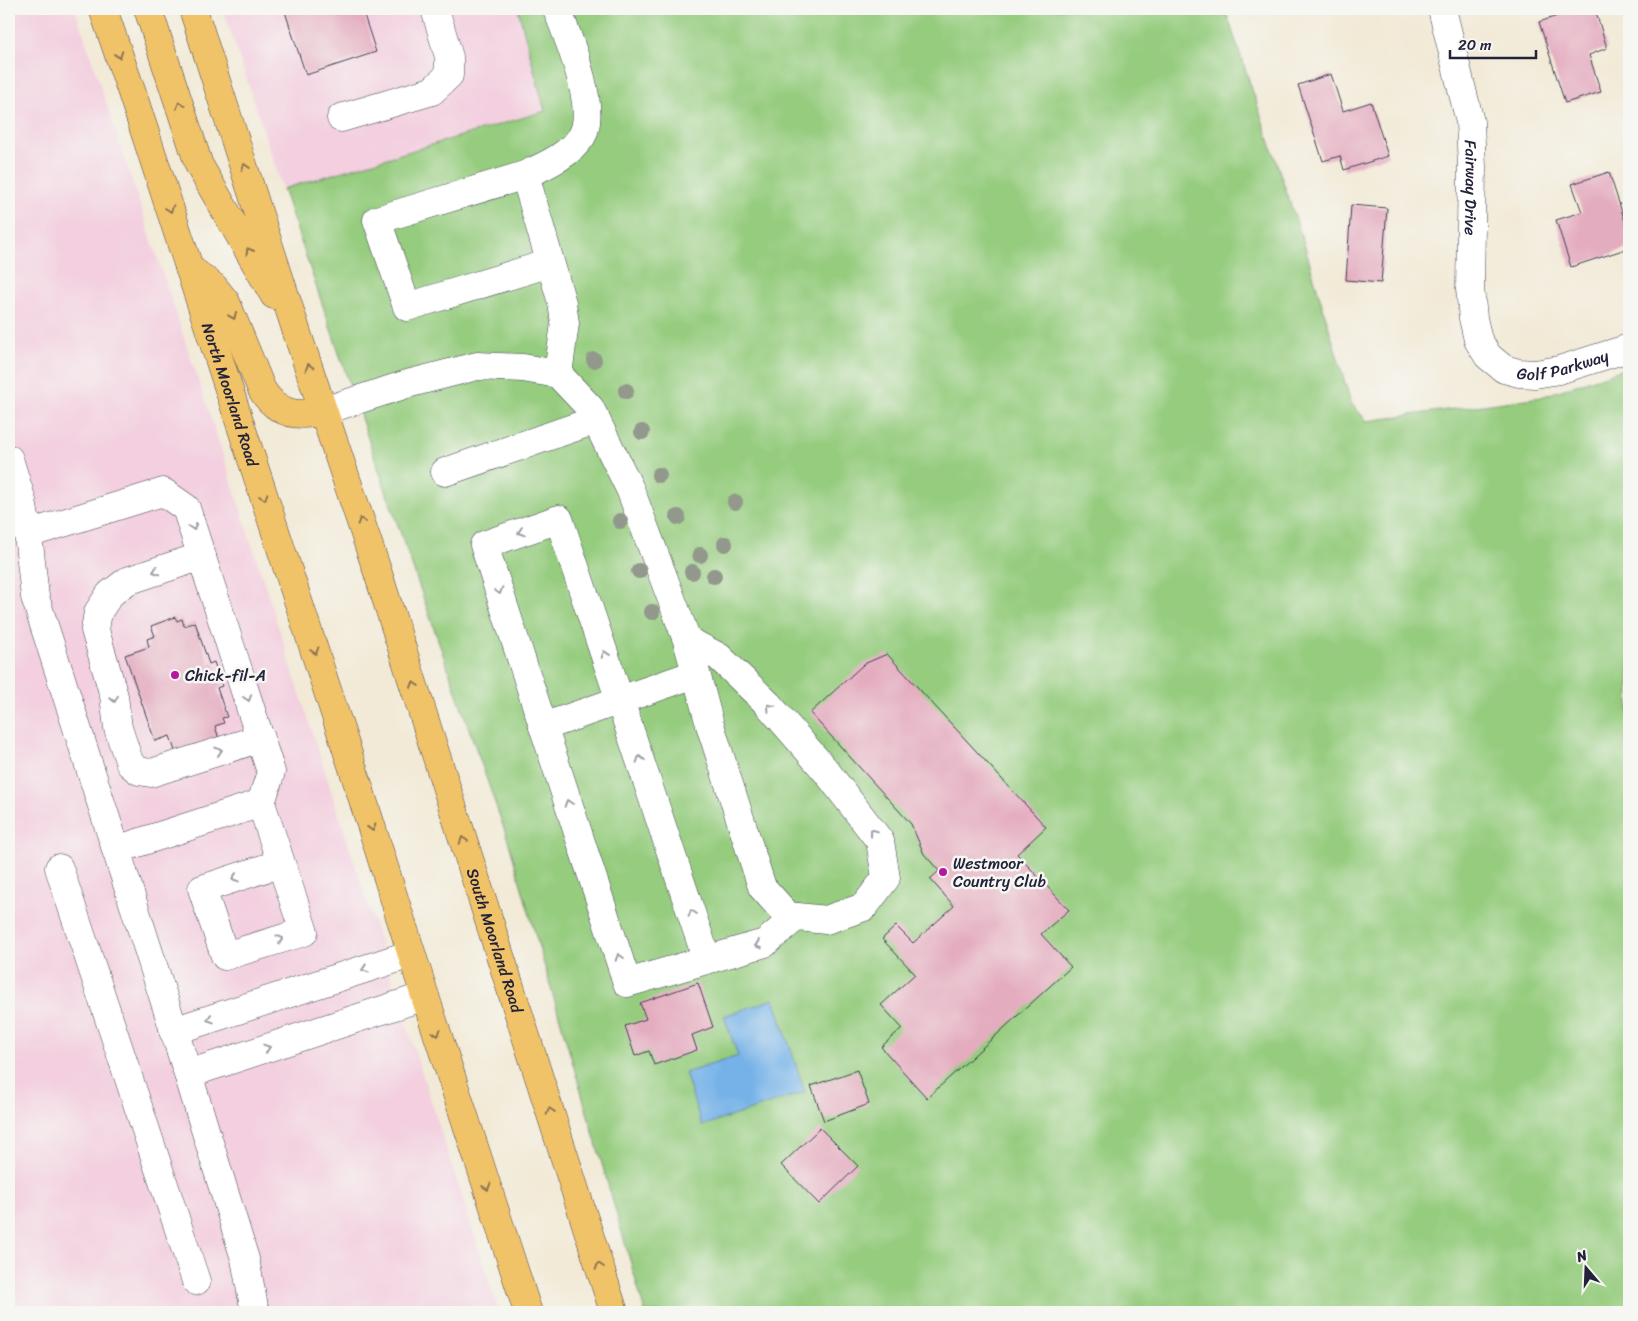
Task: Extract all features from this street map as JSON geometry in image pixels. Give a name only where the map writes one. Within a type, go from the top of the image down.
[{"type":"main road","name":"North Moorland Road","points":[[103,9],[357,781],[411,954]]},
{"type":"main road","points":[[148,9],[199,165],[299,339]]},
{"type":"main road","points":[[189,268],[214,287],[226,302],[262,390],[269,401],[286,412],[296,414],[313,414],[323,410],[193,9]]},
{"type":"main road","name":"South Moorland Road","points":[[323,410],[376,568],[614,1312]]},
{"type":"main road","points":[[411,954],[528,1312]]},
{"type":"street","points":[[341,118],[432,91],[449,75],[449,57],[436,9]]},
{"type":"street","points":[[550,263],[407,307],[377,220],[525,176],[550,163],[574,146],[582,135],[586,120],[585,98],[578,68],[558,9]]},
{"type":"street","name":"Fairway Drive","points":[[1442,9],[1470,122],[1472,167],[1470,289],[1473,318],[1478,340],[1488,356],[1496,363]]},
{"type":"street","points":[[525,176],[562,304],[565,323],[558,374]]},
{"type":"street","name":"Golf Parkway","points":[[1496,363],[1504,369],[1520,374],[1535,374],[1559,370],[1629,348]]},
{"type":"street","points":[[323,410],[406,384],[477,366],[523,368],[558,374],[590,408],[630,489],[687,640],[710,725],[762,887],[788,916],[826,920],[864,907],[886,878],[880,841],[826,771],[768,704],[719,657],[687,640]]},
{"type":"street","points":[[445,472],[596,420]]},
{"type":"street","points":[[9,459],[15,503],[28,534],[35,597],[188,1074],[245,1259],[255,1312]]},
{"type":"street","points":[[28,534],[163,492],[186,508],[271,772],[261,803],[281,863]]},
{"type":"street","points":[[707,960],[559,519],[484,545],[627,983],[707,960],[765,943],[796,917]]},
{"type":"street","points":[[202,556],[127,581],[110,594],[98,612],[95,630],[114,696],[118,728],[130,764],[139,771],[152,773],[261,738]]},
{"type":"street","points":[[543,727],[695,674]]},
{"type":"street","points":[[116,850],[261,803]]},
{"type":"street","points":[[59,868],[196,1281]]},
{"type":"street","points":[[173,1031],[411,954]]},
{"type":"street","points":[[188,1074],[425,996]]},
{"type":"shaded area","points":[[9,9],[75,9],[227,467],[499,1312],[9,1312]]},
{"type":"shaded area","points":[[223,9],[518,9],[545,110],[283,189]]},
{"type":"green space","name":"Westmoor Country Club","points":[[518,9],[1225,9],[1305,247],[1351,403],[1367,421],[1541,397],[1629,367],[1629,1312],[645,1312],[508,840],[283,189],[545,111]]},
{"type":"water","points":[[774,999],[805,1092],[702,1126],[685,1073],[738,1056],[724,1016]]},
{"type":"building","points":[[284,9],[362,9],[376,52],[306,75]]},
{"type":"building","points":[[1579,9],[1595,9],[1607,48],[1589,55],[1601,92],[1565,103],[1539,22]]},
{"type":"building","points":[[1331,74],[1343,111],[1371,102],[1388,156],[1344,170],[1340,156],[1323,161],[1298,85]]},
{"type":"building","points":[[1609,172],[1629,234],[1629,248],[1571,267],[1556,220],[1582,212],[1572,184]]},
{"type":"building","points":[[1351,205],[1387,208],[1381,283],[1346,280]]},
{"type":"building","name":"Chick-fil-A","points":[[175,617],[177,621],[182,619],[184,626],[195,622],[209,664],[214,662],[222,686],[217,688],[227,717],[222,718],[224,723],[215,726],[219,739],[176,754],[170,736],[155,741],[125,655],[149,647],[147,639],[155,636],[151,626]]},
{"type":"building","points":[[887,654],[1046,827],[1017,854],[1069,910],[1041,934],[1071,967],[927,1098],[881,1047],[902,1028],[881,1005],[915,974],[882,939],[896,926],[913,943],[954,906],[930,879],[939,871],[924,854],[911,824],[810,713],[864,664]]},
{"type":"building","points":[[698,983],[713,1027],[692,1035],[697,1050],[654,1065],[649,1051],[635,1056],[625,1026],[646,1019],[640,1003]]},
{"type":"building","points":[[857,1070],[869,1104],[824,1121],[811,1086]]},
{"type":"building","points":[[820,1128],[858,1166],[819,1204],[781,1165]]},
{"type":"place","name":"Chick-fil-A","points":[[175,675]]},
{"type":"place","name":"Westmoor Country Club","points":[[943,872]]}]
